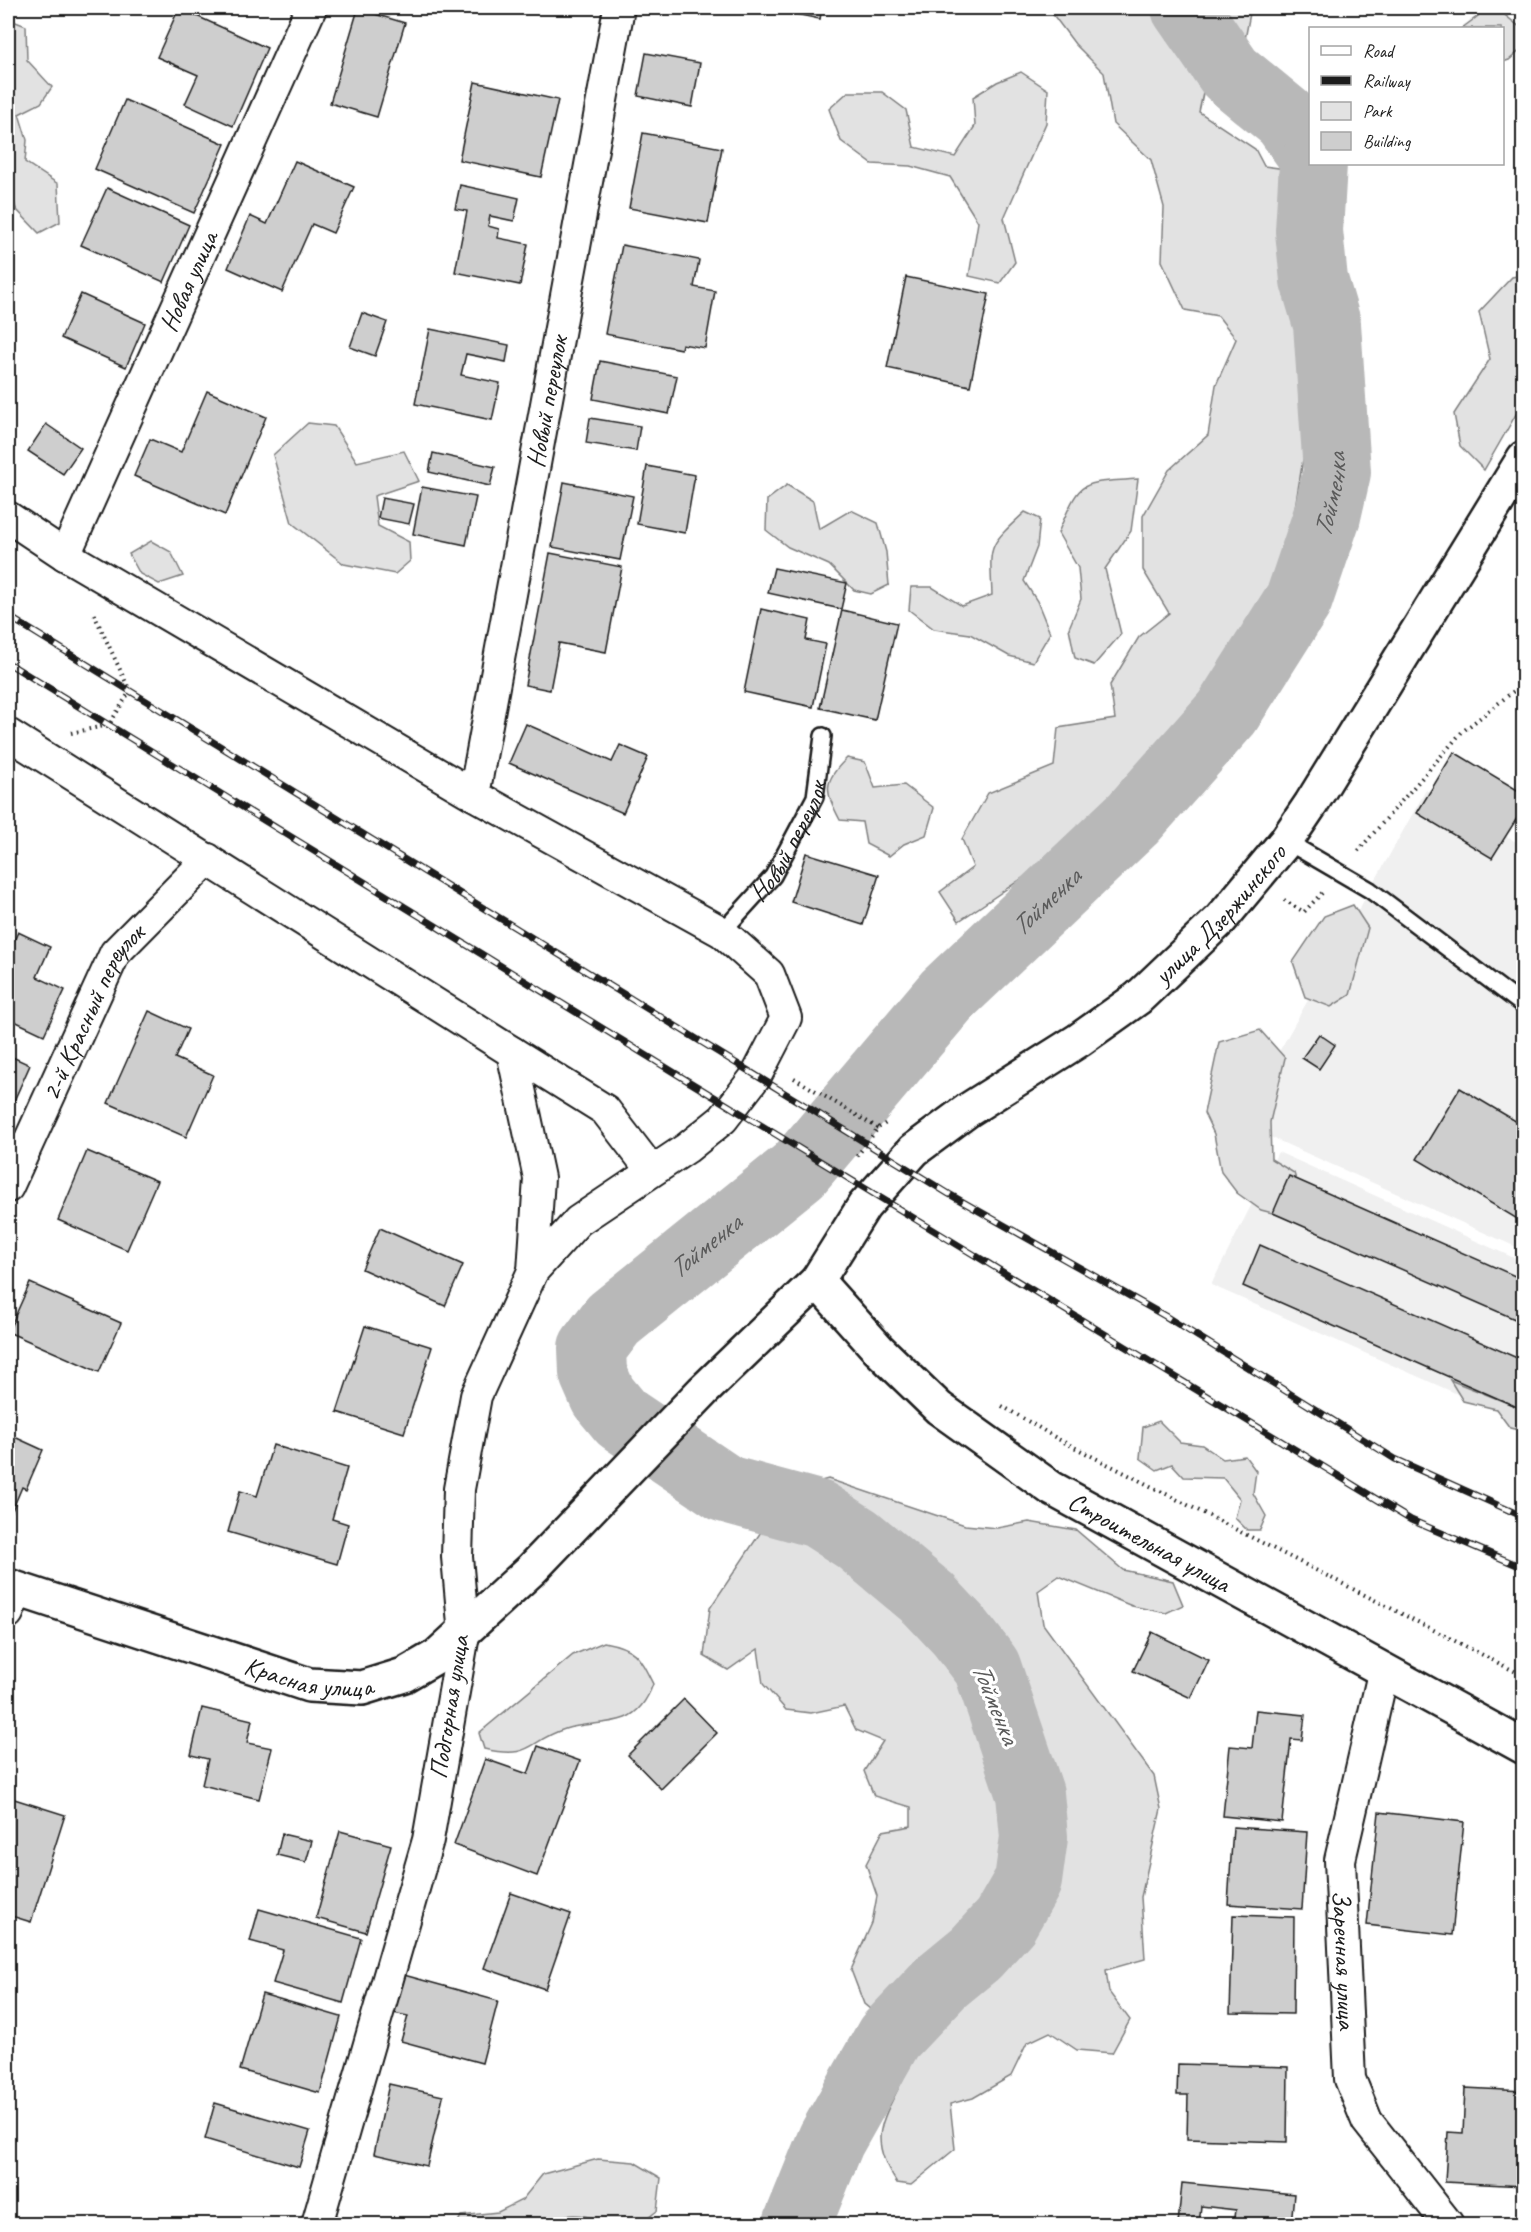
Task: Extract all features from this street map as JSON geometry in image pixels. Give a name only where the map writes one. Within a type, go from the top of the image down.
[{"type":"street","name":"Новая улица","points":[[65,555],[311,8]]},
{"type":"street","name":"Новый переулок","points":[[474,795],[620,8]]},
{"type":"street","name":"улица Дзержинского","points":[[703,1391],[818,1281],[864,1206],[914,1150],[968,1110],[1079,1040],[1138,998],[1181,959],[1254,881],[1286,841],[1524,458]]},
{"type":"street","name":"Подгорная улица","points":[[8,517],[65,555],[474,795],[722,932],[769,974],[786,1018],[756,1076],[723,1119],[687,1148],[578,1221],[533,1271],[476,1396],[459,1489],[457,1557],[464,1635],[428,1840],[317,2224]]},
{"type":"street","points":[[12,743],[208,859],[605,1110],[651,1170]]},
{"type":"street","name":"2-й Красный переулок","points":[[8,1187],[115,952],[208,859]]},
{"type":"street","points":[[512,1052],[540,1178],[533,1271]]},
{"type":"street","name":"Строительная улица","points":[[818,1281],[878,1349],[939,1408],[1051,1488],[1524,1747]]},
{"type":"street","name":"Красная улица","points":[[11,1597],[309,1685],[362,1688],[404,1675],[437,1656],[464,1635],[703,1391]]},
{"type":"street","name":"Заречная улица","points":[[1384,1669],[1340,1860],[1350,2079],[1367,2121],[1448,2224]]},
{"type":"lane","name":"Новый переулок","points":[[722,932],[774,876],[810,807],[815,797],[823,736]]},
{"type":"lane","points":[[1286,841],[1370,890],[1524,1006]]},
{"type":"path","points":[[90,607],[130,691],[109,725]]},
{"type":"path","points":[[1254,881],[1304,912],[1462,732],[1524,683]]},
{"type":"path","points":[[798,1080],[878,1128],[898,1116]]},
{"type":"path","points":[[997,1402],[1069,1444],[1524,1676]]},
{"type":"shaded area","points":[[1426,790],[1523,846],[1523,1250],[1239,1123]]},
{"type":"shaded area","points":[[1278,1152],[1523,1262],[1523,1423],[1211,1285]]},
{"type":"green space","points":[[1048,8],[1251,8],[1240,66],[1206,79],[1199,112],[1255,149],[1264,166],[1286,169],[1308,202],[1304,245],[1328,340],[1326,388],[1309,423],[1282,586],[1224,698],[1123,810],[959,921],[940,892],[973,867],[962,839],[988,793],[1054,766],[1058,728],[1115,719],[1110,685],[1139,637],[1169,613],[1143,570],[1143,516],[1169,470],[1208,435],[1216,385],[1236,339],[1218,316],[1185,310],[1162,261],[1164,207],[1151,160],[1113,124],[1104,73],[1075,44]]},
{"type":"green space","points":[[1480,8],[1496,8],[1521,28],[1523,48],[1504,62],[1504,27],[1463,27],[1478,16]]},
{"type":"green space","points":[[8,19],[26,26],[27,60],[52,87],[41,103],[19,114],[27,140],[25,162],[58,184],[60,222],[39,233],[16,209],[8,180],[8,99],[11,90],[8,87]]},
{"type":"green space","points":[[1021,72],[1048,90],[1046,123],[1004,218],[1015,262],[1000,283],[969,276],[978,222],[950,177],[910,166],[872,164],[841,141],[829,109],[848,92],[882,92],[906,110],[914,147],[955,157],[975,126],[973,97],[997,82]]},
{"type":"green space","points":[[1523,275],[1523,402],[1484,470],[1460,446],[1454,414],[1490,359],[1479,312],[1512,277]]},
{"type":"green space","points":[[308,423],[334,426],[357,462],[404,451],[419,481],[374,496],[378,526],[409,542],[410,561],[395,574],[344,564],[292,523],[273,455]]},
{"type":"green space","points":[[1138,479],[1131,531],[1105,569],[1121,634],[1094,665],[1075,658],[1069,628],[1081,599],[1078,568],[1058,533],[1072,502],[1085,487],[1104,482]]},
{"type":"green space","points":[[787,485],[813,501],[819,529],[851,510],[878,523],[886,552],[889,585],[871,594],[854,590],[829,565],[788,547],[766,530],[767,500]]},
{"type":"green space","points":[[1025,512],[1040,519],[1037,547],[1024,581],[1037,601],[1050,633],[1033,662],[1009,656],[970,634],[934,629],[909,610],[911,587],[932,587],[962,606],[992,595],[991,556],[993,548],[1003,533]]},
{"type":"green space","points":[[151,541],[171,552],[183,576],[159,584],[140,574],[129,554]]},
{"type":"green space","points":[[847,758],[865,762],[875,788],[904,785],[934,808],[926,835],[904,844],[889,856],[866,844],[862,822],[840,820],[831,801],[828,787],[833,774]]},
{"type":"green space","points":[[1353,905],[1368,928],[1350,995],[1331,1007],[1305,997],[1293,962],[1324,916]]},
{"type":"green space","points":[[1260,1030],[1285,1058],[1270,1122],[1271,1159],[1294,1173],[1302,1200],[1287,1217],[1261,1210],[1237,1193],[1221,1172],[1214,1134],[1204,1113],[1219,1042]]},
{"type":"green space","points":[[1450,1380],[1523,1409],[1523,1431],[1510,1428],[1496,1409],[1463,1401]]},
{"type":"green space","points":[[1159,1421],[1180,1442],[1202,1445],[1223,1459],[1245,1456],[1256,1471],[1253,1493],[1266,1516],[1260,1530],[1247,1530],[1235,1518],[1240,1499],[1223,1478],[1184,1477],[1172,1464],[1157,1470],[1140,1458],[1143,1427]]},
{"type":"green space","points":[[828,1479],[965,1525],[997,1528],[1029,1522],[1076,1530],[1123,1570],[1173,1581],[1183,1605],[1166,1613],[1132,1606],[1059,1576],[1038,1591],[1043,1624],[1154,1776],[1161,1809],[1141,1897],[1145,1959],[1106,1970],[1109,1992],[1130,2020],[1112,2053],[1077,2050],[1050,2032],[1027,2043],[1011,2076],[973,2098],[950,2104],[955,2149],[911,2185],[897,2183],[882,2153],[880,2141],[884,2118],[904,2077],[882,2019],[864,2004],[851,1970],[872,1923],[877,1896],[866,1864],[883,1831],[911,1826],[911,1807],[874,1796],[864,1771],[883,1741],[856,1730],[844,1706],[811,1713],[786,1710],[763,1684],[758,1649],[728,1670],[704,1656],[710,1608],[789,1490]]},
{"type":"green space","points":[[604,1642],[623,1647],[635,1655],[644,1666],[653,1684],[646,1699],[635,1712],[618,1720],[565,1729],[521,1751],[500,1752],[484,1749],[479,1733],[573,1655]]},
{"type":"green space","points":[[598,2159],[634,2162],[661,2178],[657,2211],[645,2221],[626,2225],[581,2215],[559,2218],[550,2224],[457,2224],[461,2216],[498,2212],[522,2200],[543,2174]]},
{"type":"building","points":[[179,8],[267,48],[233,126],[185,104],[198,75],[157,57]]},
{"type":"building","points":[[781,8],[822,8],[820,19],[781,11]]},
{"type":"building","points":[[358,9],[405,23],[377,117],[330,103]]},
{"type":"building","points":[[646,53],[700,63],[692,107],[638,96]]},
{"type":"building","points":[[475,82],[558,100],[541,177],[459,160]]},
{"type":"building","points":[[125,100],[225,144],[194,213],[95,169]]},
{"type":"building","points":[[643,133],[722,148],[708,223],[629,208]]},
{"type":"building","points":[[295,161],[354,187],[333,233],[312,224],[282,292],[228,268],[250,216],[267,224]]},
{"type":"building","points":[[460,185],[519,198],[514,221],[490,216],[488,226],[499,229],[498,238],[528,244],[520,285],[455,272],[467,211],[455,209]]},
{"type":"building","points":[[107,188],[189,225],[164,282],[81,245]]},
{"type":"building","points":[[622,245],[699,260],[694,287],[715,291],[705,348],[682,344],[681,349],[605,334]]},
{"type":"building","points":[[906,277],[989,294],[970,386],[887,368]]},
{"type":"building","points":[[81,294],[145,323],[126,367],[61,338]]},
{"type":"building","points":[[362,313],[387,322],[375,356],[350,347]]},
{"type":"building","points":[[430,329],[509,345],[506,362],[466,354],[461,375],[500,383],[492,420],[415,404]]},
{"type":"building","points":[[600,361],[677,376],[669,414],[593,399]]},
{"type":"building","points":[[207,391],[266,417],[225,515],[134,476],[150,439],[181,452]]},
{"type":"building","points":[[590,418],[640,426],[636,451],[586,443]]},
{"type":"building","points":[[46,424],[81,448],[63,474],[28,451]]},
{"type":"building","points":[[433,453],[495,467],[490,486],[429,472]]},
{"type":"building","points":[[647,466],[695,475],[685,533],[637,524]]},
{"type":"building","points":[[564,482],[633,496],[620,560],[552,547]]},
{"type":"building","points":[[422,487],[476,497],[466,545],[413,534]]},
{"type":"building","points":[[382,498],[414,504],[409,524],[378,518]]},
{"type":"building","points":[[550,553],[622,567],[606,652],[559,643],[550,690],[525,685]]},
{"type":"building","points":[[774,568],[847,583],[841,609],[768,593]]},
{"type":"building","points":[[761,609],[810,620],[806,640],[826,644],[813,707],[744,692]]},
{"type":"building","points":[[842,610],[897,623],[875,720],[820,708]]},
{"type":"building","points":[[526,724],[612,762],[620,745],[648,757],[623,813],[509,763]]},
{"type":"building","points":[[1454,752],[1524,794],[1524,807],[1492,858],[1417,813]]},
{"type":"building","points":[[806,853],[879,875],[863,925],[791,902]]},
{"type":"building","points":[[18,932],[50,947],[37,977],[65,990],[44,1035],[8,1018],[8,954]]},
{"type":"building","points":[[149,1011],[188,1029],[175,1058],[213,1075],[186,1137],[108,1103]]},
{"type":"building","points":[[1319,1034],[1335,1045],[1319,1069],[1302,1058]]},
{"type":"building","points":[[8,1055],[30,1065],[8,1114]]},
{"type":"building","points":[[1460,1088],[1524,1126],[1524,1223],[1417,1159]]},
{"type":"building","points":[[87,1151],[157,1181],[127,1250],[58,1220]]},
{"type":"building","points":[[1289,1176],[1524,1280],[1524,1323],[1273,1213]]},
{"type":"building","points":[[380,1228],[463,1265],[445,1306],[362,1269]]},
{"type":"building","points":[[1260,1245],[1524,1361],[1524,1410],[1243,1286]]},
{"type":"building","points":[[30,1283],[121,1323],[99,1372],[8,1332]]},
{"type":"building","points":[[365,1326],[432,1347],[404,1433],[337,1412]]},
{"type":"building","points":[[8,1434],[43,1450],[26,1489],[22,1487],[8,1520]]},
{"type":"building","points":[[273,1445],[347,1468],[332,1519],[348,1524],[337,1564],[228,1532],[240,1491],[257,1496]]},
{"type":"building","points":[[1152,1632],[1209,1660],[1191,1698],[1133,1671]]},
{"type":"building","points":[[684,1699],[717,1733],[661,1789],[628,1755]]},
{"type":"building","points":[[202,1708],[252,1720],[247,1743],[272,1748],[259,1799],[202,1785],[208,1759],[191,1755]]},
{"type":"building","points":[[1256,1710],[1305,1715],[1302,1740],[1291,1739],[1282,1822],[1223,1816],[1230,1746],[1252,1748]]},
{"type":"building","points":[[538,1746],[580,1761],[537,1876],[454,1845],[485,1759],[528,1774]]},
{"type":"building","points":[[8,1797],[65,1815],[31,1922],[8,1915]]},
{"type":"building","points":[[1379,1812],[1464,1822],[1452,1935],[1367,1925]]},
{"type":"building","points":[[1233,1827],[1307,1832],[1302,1909],[1228,1904]]},
{"type":"building","points":[[340,1831],[391,1845],[366,1932],[316,1918]]},
{"type":"building","points":[[282,1834],[312,1841],[306,1862],[277,1855]]},
{"type":"building","points":[[511,1893],[571,1914],[545,1989],[484,1968]]},
{"type":"building","points":[[259,1909],[361,1938],[343,2003],[273,1983],[283,1950],[250,1941]]},
{"type":"building","points":[[1233,1915],[1294,1917],[1293,2014],[1230,2013]]},
{"type":"building","points":[[404,1975],[498,2001],[482,2063],[401,2041],[408,2016],[393,2013]]},
{"type":"building","points":[[262,1994],[341,2017],[320,2093],[240,2070]]},
{"type":"building","points":[[1178,2064],[1288,2067],[1287,2142],[1187,2139],[1188,2095],[1177,2095]]},
{"type":"building","points":[[389,2084],[443,2096],[427,2166],[374,2154]]},
{"type":"building","points":[[1465,2088],[1524,2091],[1524,2186],[1445,2182],[1448,2132],[1463,2133]]},
{"type":"building","points":[[215,2103],[310,2131],[299,2167],[205,2139]]},
{"type":"building","points":[[1182,2183],[1294,2194],[1291,2224],[1234,2224],[1236,2210],[1201,2206],[1199,2224],[1178,2224]]},
{"type":"waterway","name":"Тойменка","points":[[1185,8],[1230,73],[1286,119],[1309,152]]},
{"type":"waterway","name":"Тойменка","points":[[797,2224],[831,2140],[889,2037],[942,1981],[976,1953],[1005,1921],[1028,1881],[1034,1837],[1030,1794],[987,1667],[960,1632],[929,1599],[857,1539],[818,1514],[726,1489],[622,1419],[603,1396],[593,1373],[592,1348],[613,1320],[799,1170],[947,995],[1134,818],[1227,713],[1299,599],[1327,516],[1337,472],[1327,324],[1314,280],[1309,231],[1313,165]]},
{"type":"railway","points":[[8,616],[949,1194],[1165,1316],[1395,1459],[1524,1517]]},
{"type":"railway","points":[[8,663],[688,1081],[1411,1520],[1524,1568]]}]
